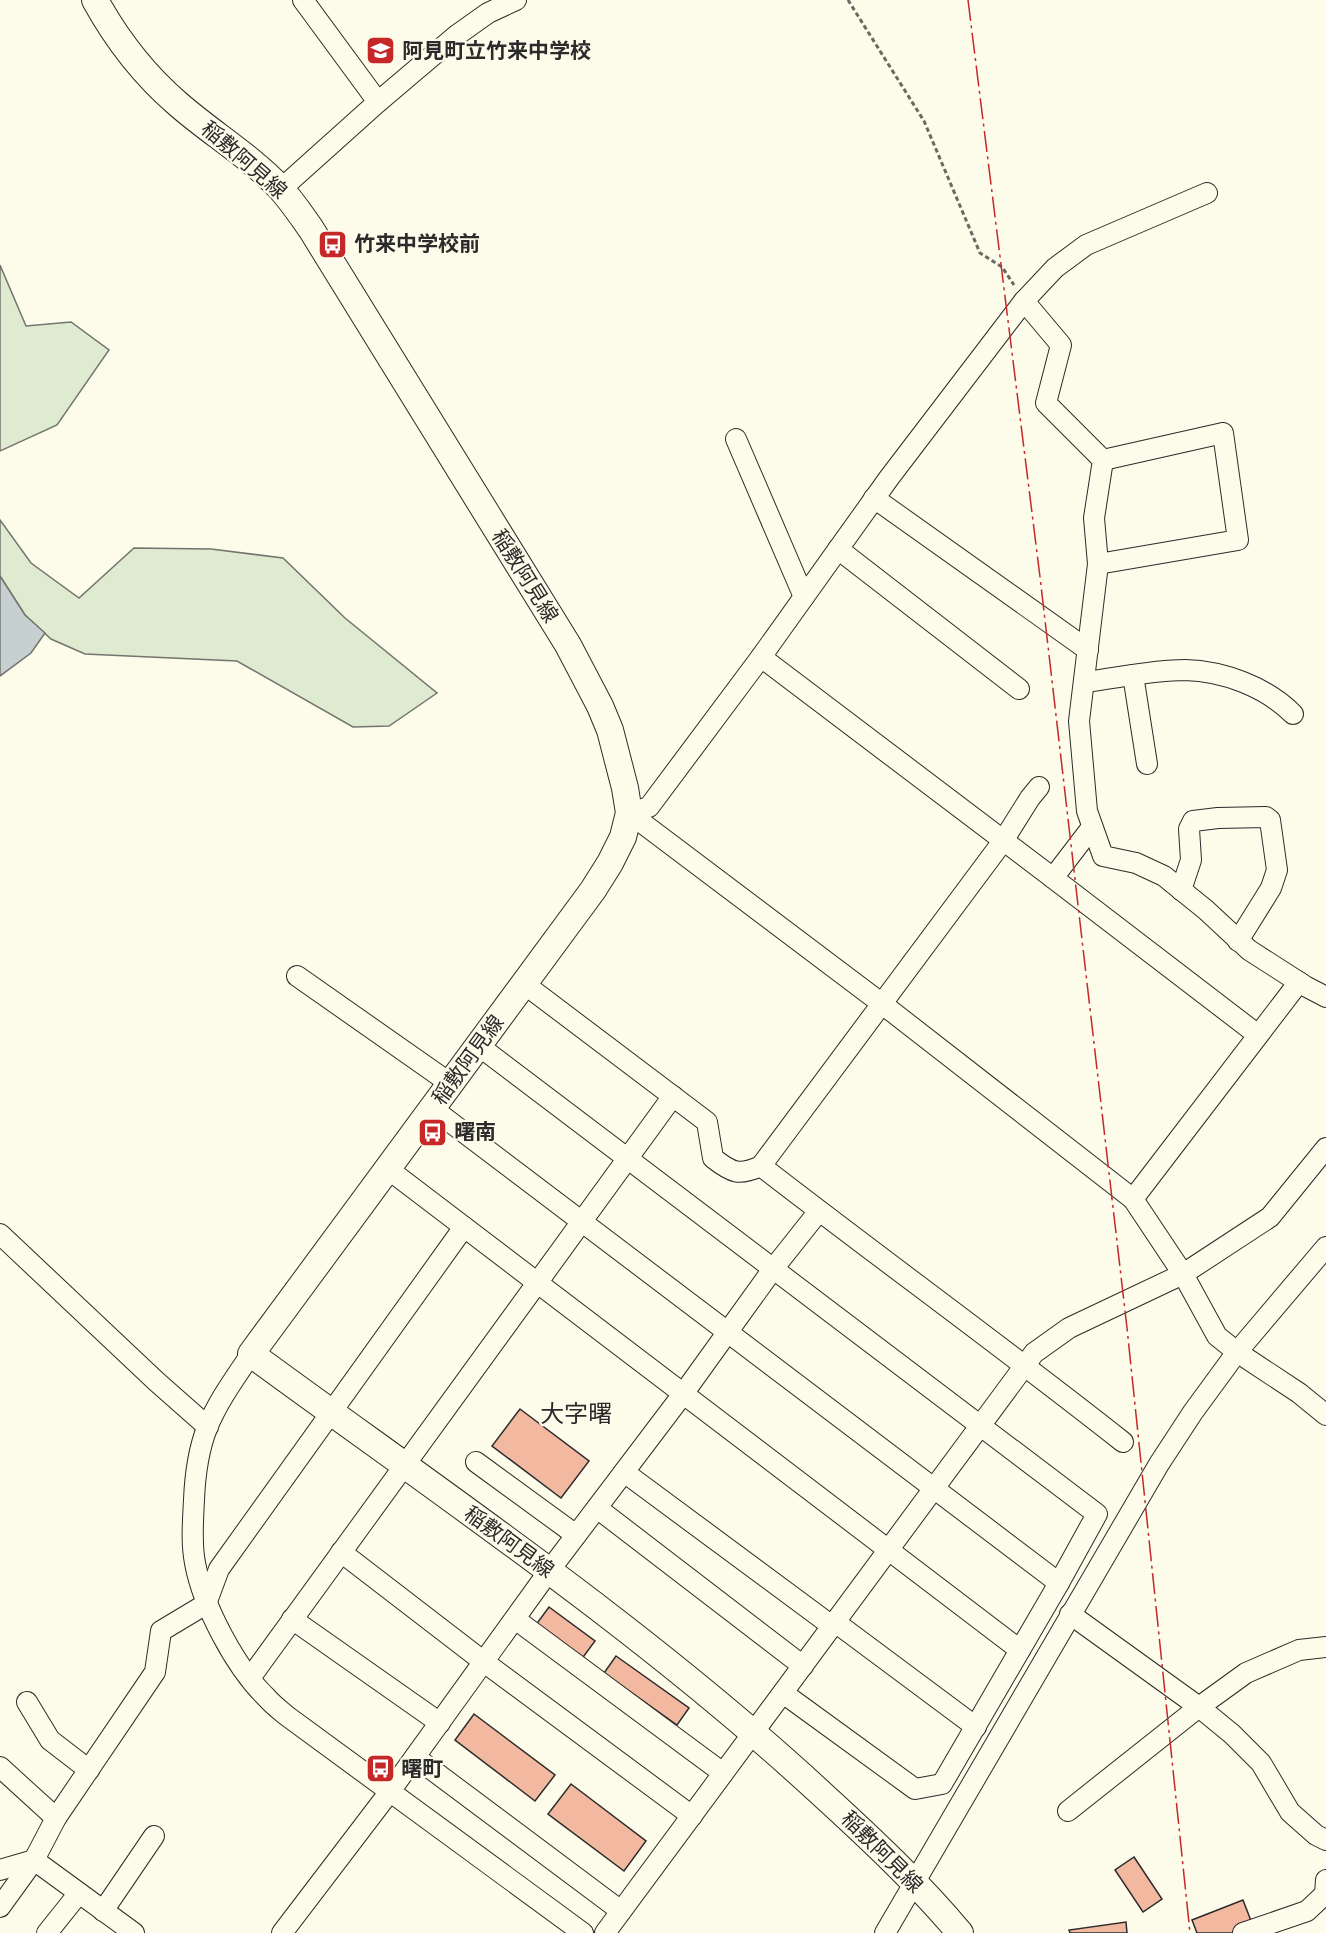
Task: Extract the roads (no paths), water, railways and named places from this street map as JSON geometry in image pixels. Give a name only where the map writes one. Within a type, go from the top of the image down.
[{"type":"main road","name":"稲敷阿見線","points":[[95,0],[116,35],[147,75],[178,104],[262,171],[281,189],[311,229],[568,645],[610,730],[626,788],[629,813],[623,837],[593,890],[251,1354],[549,1571],[649,1646],[754,1731],[914,1882],[960,1933]]},
{"type":"street","points":[[303,0],[378,102]]},
{"type":"street","points":[[281,189],[378,102],[458,35],[488,13],[516,0]]},
{"type":"street","points":[[629,813],[649,807],[761,657],[874,498],[1024,301],[1055,268],[1086,245],[1207,193]]},
{"type":"street","points":[[1024,301],[1061,345],[1046,403],[1103,460]]},
{"type":"street","points":[[1098,564],[1238,540],[1223,433],[1103,460]]},
{"type":"street","points":[[735,439],[804,597]]},
{"type":"street","points":[[1103,460],[1094,518],[1098,564],[1079,721],[1087,811],[1103,856],[1136,863],[1164,876],[1206,910],[1249,950],[1326,997]]},
{"type":"street","points":[[874,498],[1088,650]]},
{"type":"street","points":[[838,549],[1019,690]]},
{"type":"street","points":[[761,657],[1258,1035]]},
{"type":"street","points":[[1084,682],[1185,670],[1221,675],[1258,688],[1278,700],[1293,714]]},
{"type":"street","points":[[1133,675],[1147,764]]},
{"type":"street","points":[[523,983],[706,1122],[713,1158],[728,1170],[745,1173],[761,1166],[1003,841],[1030,798],[1040,787]]},
{"type":"street","points":[[629,813],[881,1003],[1133,1199],[1183,1274],[1216,1336],[1299,1393],[1326,1416]]},
{"type":"street","points":[[1181,890],[1191,860],[1189,829],[1193,821],[1218,818],[1266,818],[1270,820],[1277,870],[1271,888],[1238,941]]},
{"type":"street","points":[[1053,878],[1092,827]]},
{"type":"street","points":[[297,976],[451,1084]]},
{"type":"street","points":[[1133,1199],[1299,982]]},
{"type":"street","points":[[479,1046],[1097,1514],[942,1784],[915,1789],[783,1693]]},
{"type":"street","points":[[250,1678],[673,1096]]},
{"type":"street","points":[[433,1108],[1059,1583]]},
{"type":"street","points":[[604,1933],[1034,1353],[1069,1328],[1183,1274],[1269,1217],[1326,1148]]},
{"type":"street","points":[[761,1166],[1025,1365],[1123,1442]]},
{"type":"street","points":[[388,1169],[1020,1650]]},
{"type":"street","points":[[291,1930],[549,1571],[683,1394],[773,1269],[819,1211]]},
{"type":"street","points":[[0,1907],[34,1860],[56,1818],[155,1672],[161,1631],[206,1604],[219,1569],[464,1227]]},
{"type":"street","points":[[0,1234],[208,1427]]},
{"type":"street","points":[[885,1933],[1070,1614],[1192,1412],[1237,1352],[1326,1247]]},
{"type":"street","points":[[251,1354],[229,1386],[208,1427],[199,1452],[195,1482],[194,1562],[206,1604],[233,1654],[265,1697],[287,1716],[584,1933]]},
{"type":"street","points":[[476,1462],[576,1535]]},
{"type":"street","points":[[624,1472],[976,1727]]},
{"type":"street","points":[[597,1508],[802,1666]]},
{"type":"street","points":[[341,1552],[484,1662],[692,1816]]},
{"type":"street","points":[[1070,1614],[1199,1707],[1232,1734],[1261,1763],[1290,1812],[1316,1835],[1326,1840]]},
{"type":"street","points":[[291,1619],[440,1723]]},
{"type":"street","points":[[515,1619],[723,1773]]},
{"type":"street","points":[[1068,1811],[1199,1707],[1246,1673],[1299,1650],[1326,1647]]},
{"type":"street","points":[[27,1702],[50,1740],[89,1770]]},
{"type":"street","points":[[415,1757],[621,1911]]},
{"type":"street","points":[[0,1767],[56,1818]]},
{"type":"street","points":[[103,1911],[154,1836]]},
{"type":"street","points":[[0,1870],[34,1860]]},
{"type":"street","points":[[34,1860],[103,1911],[122,1930]]},
{"type":"street","points":[[1243,1933],[1307,1911],[1325,1894],[1326,1880]]},
{"type":"street","points":[[47,1933],[79,1893]]},
{"type":"place","name":"阿見町立竹来中学校","points":[[381,51]]},
{"type":"place","name":"竹来中学校前","points":[[333,244]]},
{"type":"place","name":"曙南","points":[[433,1132]]},
{"type":"place","name":"曙町","points":[[380,1769]]},
{"type":"district","name":"大字曙","points":[[576,1414]]}]
